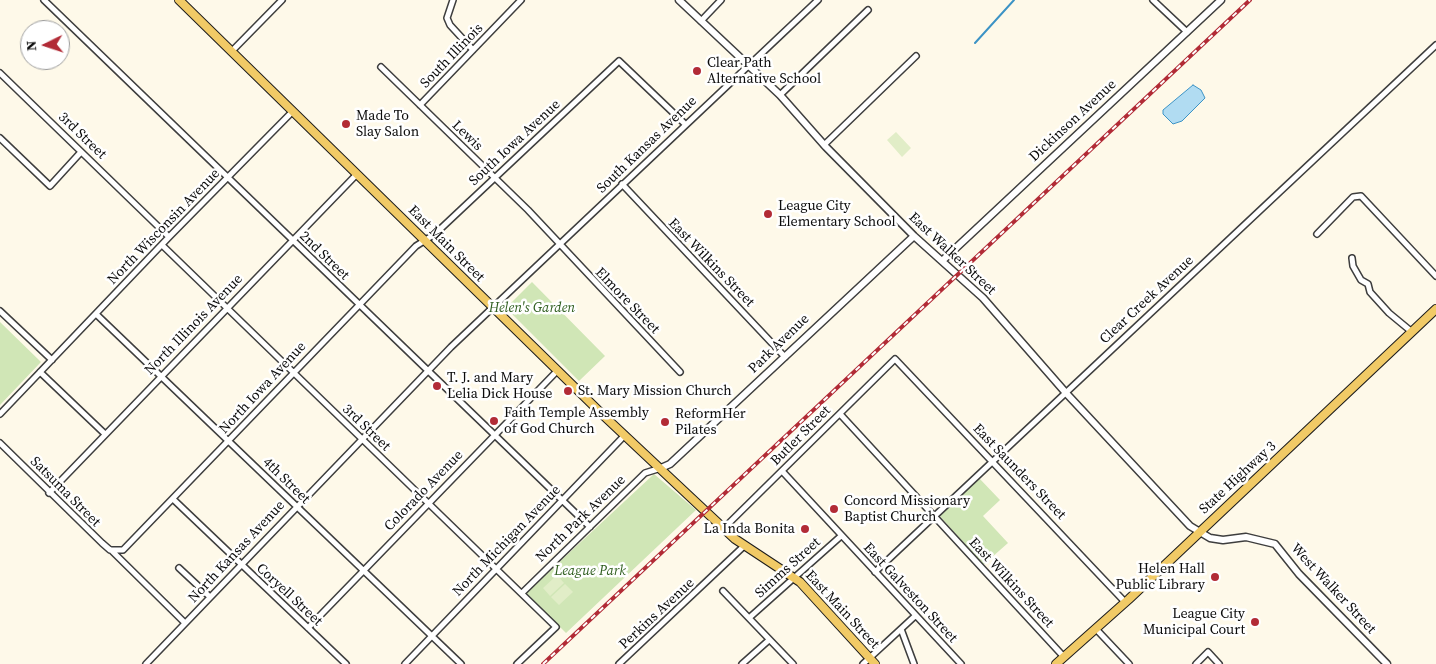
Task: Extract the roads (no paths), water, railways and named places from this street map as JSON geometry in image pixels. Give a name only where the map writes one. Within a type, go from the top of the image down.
[{"type":"main road","name":"East Main Street","points":[[179,0],[625,436],[723,529],[744,546],[793,577],[872,661]]},
{"type":"main road","name":"State Highway 3","points":[[1056,664],[1199,533],[1436,309]]},
{"type":"street","name":"2nd Street","points":[[44,0],[590,527]]},
{"type":"street","points":[[232,52],[282,0]]},
{"type":"street","points":[[453,0],[447,18],[450,25],[473,50]]},
{"type":"street","name":"South Illinois","points":[[420,105],[521,0]]},
{"type":"street","name":"East Walker Street","points":[[679,0],[780,95],[824,145],[914,236],[983,298],[1066,392],[1190,526],[1199,533]]},
{"type":"street","points":[[701,20],[721,0]]},
{"type":"street","name":"South Kansas Avenue","points":[[492,306],[818,0]]},
{"type":"street","points":[[1153,0],[1187,32]]},
{"type":"street","name":"Dickinson Avenue","points":[[942,261],[1221,0]]},
{"type":"street","points":[[780,95],[868,10]]},
{"type":"street","name":"Clear Creek Avenue","points":[[875,572],[1436,45]]},
{"type":"street","points":[[824,145],[916,56]]},
{"type":"street","name":"South Iowa Avenue","points":[[425,240],[435,234],[619,61],[685,124]]},
{"type":"street","name":"Lewis","points":[[380,67],[528,210],[558,244]]},
{"type":"street","name":"3rd Street","points":[[0,73],[169,237]]},
{"type":"street","name":"North Wisconsin Avenue","points":[[40,372],[293,111]]},
{"type":"street","points":[[0,138],[50,186],[81,152]]},
{"type":"street","name":"North Illinois Avenue","points":[[49,493],[357,174]]},
{"type":"street","name":"East Wilkins Street","points":[[622,184],[784,357]]},
{"type":"street","points":[[1318,234],[1353,196],[1361,196],[1436,276]]},
{"type":"street","name":"Park Avenue","points":[[660,468],[670,464],[914,236]]},
{"type":"street","name":"North Iowa Avenue","points":[[110,550],[118,551],[130,545],[293,373],[416,246],[425,240]]},
{"type":"street","name":"Elmore Street","points":[[558,244],[680,372]]},
{"type":"street","name":"3rd Street","points":[[162,245],[556,627],[517,664]]},
{"type":"street","points":[[1352,258],[1353,266],[1361,280],[1368,284],[1370,292],[1389,313],[1412,332]]},
{"type":"street","name":"North Kansas Avenue","points":[[146,664],[296,506],[492,306]]},
{"type":"street","points":[[0,311],[52,360]]},
{"type":"street","name":"4th Street","points":[[96,314],[461,664]]},
{"type":"street","name":"Butler Street","points":[[723,529],[895,359]]},
{"type":"street","name":"East Saunders Street","points":[[895,359],[1125,602]]},
{"type":"street","name":"Colorado Avenue","points":[[308,628],[557,371]]},
{"type":"street","points":[[0,414],[40,372],[105,434]]},
{"type":"street","name":"East Wilkins Street","points":[[840,414],[1064,657]]},
{"type":"street","name":"North Michigan Avenue","points":[[406,664],[496,568],[625,436]]},
{"type":"street","name":"Satsuma Street","points":[[0,442],[49,493],[185,623]]},
{"type":"street","name":"North Park Avenue","points":[[522,593],[645,473],[660,468]]},
{"type":"street","name":"East Galveston Street","points":[[782,471],[961,664]]},
{"type":"street","name":"Coryell Street","points":[[174,500],[346,664]]},
{"type":"street","name":"West Walker Street","points":[[1199,533],[1223,540],[1246,537],[1275,544],[1299,574],[1387,664]]},
{"type":"street","name":"Simms Street","points":[[749,618],[841,536]]},
{"type":"street","name":"Perkins Avenue","points":[[619,664],[744,546]]},
{"type":"street","points":[[179,568],[210,597]]},
{"type":"street","points":[[723,591],[793,664]]},
{"type":"street","points":[[863,664],[872,661],[901,629],[916,616]]},
{"type":"street","points":[[901,629],[914,664]]},
{"type":"street","points":[[1096,629],[1129,664]]},
{"type":"street","points":[[742,664],[769,640]]},
{"type":"street","points":[[1196,664],[1208,652],[1219,664]]},
{"type":"water","points":[[1193,85],[1201,90],[1205,98],[1182,121],[1173,124],[1163,114],[1163,110]]},
{"type":"waterway","points":[[975,43],[1014,0]]},
{"type":"railway","points":[[543,664],[1250,0]]},
{"type":"place","name":"Clear Path Alternative School","points":[[697,71]]},
{"type":"place","name":"Made To Slay Salon","points":[[346,124]]},
{"type":"place","name":"League City Elementary School","points":[[768,214]]},
{"type":"place","name":"T. J. and Mary Lelia Dick House","points":[[437,386]]},
{"type":"place","name":"St. Mary Mission Church","points":[[568,391]]},
{"type":"place","name":"Faith Temple Assembly of God Church","points":[[494,421]]},
{"type":"place","name":"ReformHer Pilates","points":[[665,422]]},
{"type":"place","name":"Concord Missionary Baptist Church","points":[[834,509]]},
{"type":"place","name":"La Inda Bonita","points":[[805,529]]},
{"type":"place","name":"Helen Hall Public Library","points":[[1215,577]]},
{"type":"place","name":"League City Municipal Court","points":[[1255,622]]},
{"type":"park label","name":"Helen's Garden","points":[[532,308]]},
{"type":"park label","name":"League Park","points":[[590,571]]}]
